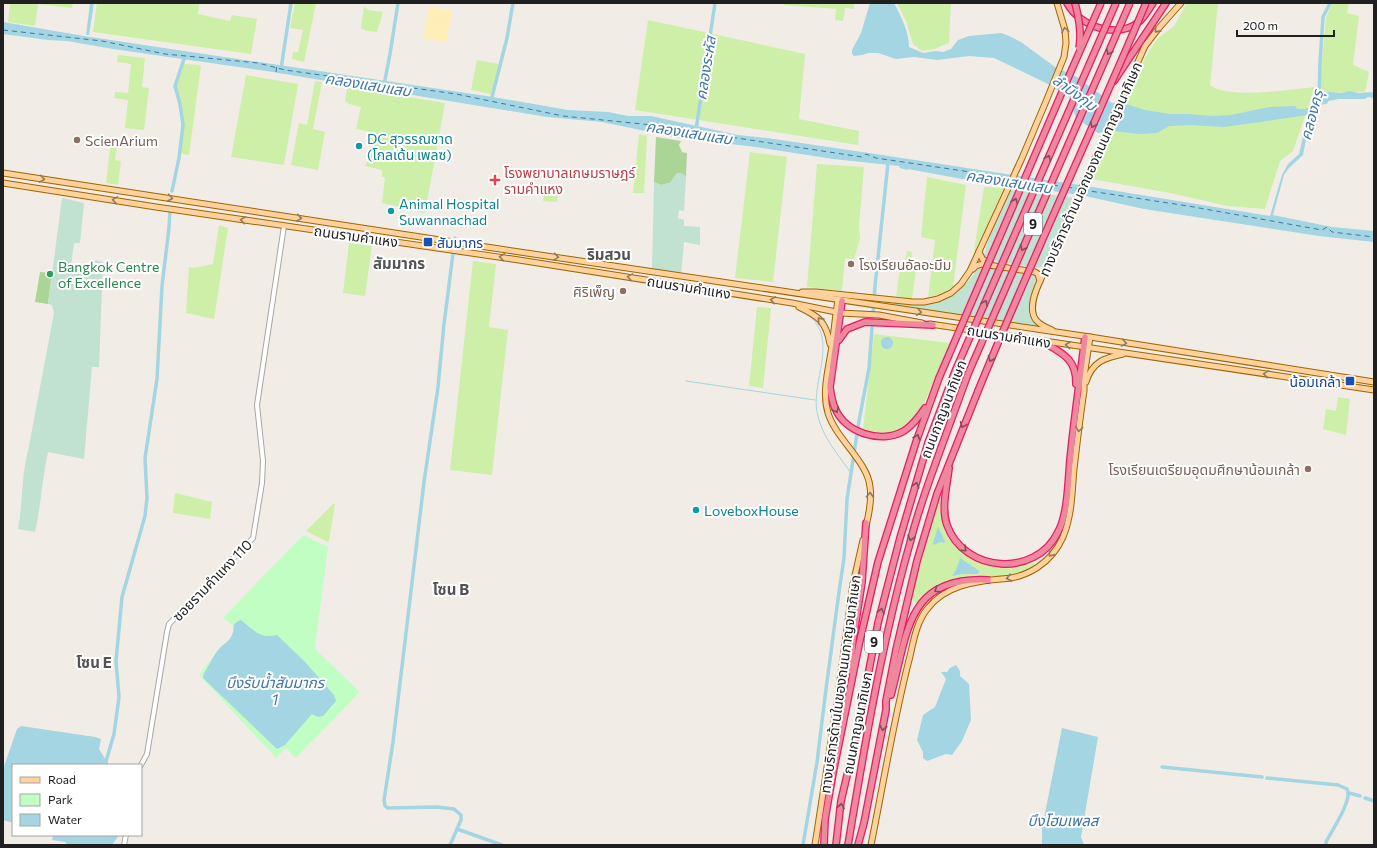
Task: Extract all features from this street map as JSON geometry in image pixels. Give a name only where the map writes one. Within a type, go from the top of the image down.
[{"type":"highway","points":[[1067,3],[1074,13],[1084,22],[1096,28],[1118,30],[1136,23],[1147,13],[1153,3]]},
{"type":"highway","points":[[1072,69],[1081,38],[1080,24],[1075,3]]},
{"type":"highway","points":[[824,845],[824,832],[828,804],[849,691],[878,562],[930,400],[1101,3]]},
{"type":"highway","name":"ถนนกาญจนาภิเษก","points":[[836,845],[842,801],[857,733],[878,622],[900,538],[928,443],[956,369],[1116,3]]},
{"type":"highway","name":"ถนนกาญจนาภิเษก","points":[[848,845],[866,738],[893,606],[920,506],[968,374],[1130,3]]},
{"type":"highway","points":[[886,710],[886,701],[896,650],[916,568],[938,494],[950,460],[1042,238],[1146,3]]},
{"type":"highway","points":[[1109,89],[1166,3]]},
{"type":"highway","points":[[840,300],[837,344],[830,387],[834,408],[848,425],[869,436],[882,436],[902,432],[916,421],[930,400]]},
{"type":"highway","points":[[837,344],[847,329],[865,322],[933,325]]},
{"type":"highway","points":[[950,460],[944,516],[955,540],[969,553],[983,561],[1007,565],[1030,559],[1046,548],[1058,533],[1064,514],[1076,400],[1088,337]]},
{"type":"highway","points":[[1043,342],[1063,354],[1072,364],[1076,373],[1076,400]]},
{"type":"highway","points":[[849,691],[853,640],[862,582],[866,523]]},
{"type":"highway","points":[[858,845],[864,823],[886,710],[910,622],[920,604],[933,592],[949,584],[960,581],[972,579],[988,580]]},
{"type":"main road","points":[[793,293],[808,292],[919,303],[938,299],[955,290],[961,284],[970,271],[1022,158],[1064,57],[1066,43],[1065,30],[1057,3]]},
{"type":"main road","name":"ทางบริการด้านนอกของถนนกาญจนาภิเษก","points":[[1059,333],[1042,326],[1036,321],[1033,313],[1032,307],[1040,281],[1145,46],[1181,3]]},
{"type":"main road","name":"ถนนรามคำแหง","points":[[3,173],[462,244],[1088,337],[1374,382]]},
{"type":"main road","name":"ถนนรามคำแหง","points":[[3,182],[284,226],[676,284],[838,312],[879,315],[1043,342],[1086,347],[1374,390]]},
{"type":"main road","points":[[312,230],[314,220]]},
{"type":"main road","points":[[979,252],[986,261],[1036,270],[1046,266]]},
{"type":"main road","points":[[970,271],[976,266],[982,264],[1035,272],[1038,274],[1040,281]]},
{"type":"main road","points":[[676,284],[677,276]]},
{"type":"main road","points":[[742,295],[743,286]]},
{"type":"main road","points":[[792,303],[819,318],[827,330],[831,351]]},
{"type":"main road","name":"ทางบริการด้านในของถนนกาญจนาภิเษก","points":[[815,845],[854,584],[870,496],[868,476],[838,434],[828,412],[826,392],[838,312]]},
{"type":"main road","points":[[871,845],[905,677],[919,623],[927,608],[948,591],[959,587],[988,580],[1012,578],[1035,569],[1054,552],[1063,537],[1069,514],[1084,391],[1086,347]]},
{"type":"main road","points":[[1084,391],[1089,374],[1095,366],[1108,358],[1127,353]]},
{"type":"main road","points":[[868,845],[902,679],[905,677]]},
{"type":"street","name":"ซอยรามคำแหง 110","points":[[142,764],[147,754],[167,632],[170,624],[254,538],[262,483],[263,461],[257,405],[284,226]]},
{"type":"green space","points":[[10,3],[73,3],[72,8],[38,4],[35,26],[8,22]]},
{"type":"green space","points":[[97,3],[199,3],[198,14],[230,21],[232,15],[257,19],[251,54],[93,32]]},
{"type":"green space","points":[[295,3],[316,3],[304,62],[292,59],[293,52],[298,52],[303,30],[290,28]]},
{"type":"green space","points":[[784,3],[854,3],[854,9],[845,8],[843,21],[835,20],[836,9],[784,5]]},
{"type":"green space","points":[[897,3],[951,3],[949,43],[934,49],[922,51],[913,44],[906,21]]},
{"type":"green space","points":[[1187,3],[1218,3],[1210,85],[1231,92],[1245,93],[1315,87],[1293,151],[1280,161],[1265,209],[1228,206],[1170,193],[1092,179],[1145,58],[1157,39],[1174,26]]},
{"type":"green space","points":[[1332,3],[1349,3],[1347,13],[1359,16],[1353,65],[1369,72],[1365,92],[1319,93],[1326,18]]},
{"type":"green space","points":[[364,6],[368,10],[383,12],[377,32],[367,31],[361,28]]},
{"type":"green space","points":[[648,20],[805,54],[799,119],[859,131],[858,145],[635,110]]},
{"type":"green space","points":[[118,55],[145,58],[142,87],[149,88],[144,130],[125,128],[128,100],[114,98],[115,92],[128,93],[131,64],[117,62]]},
{"type":"green space","points":[[477,60],[499,64],[491,94],[471,90]]},
{"type":"green space","points":[[184,64],[201,65],[189,155],[179,153],[184,127],[181,103],[176,87]]},
{"type":"green space","points":[[246,75],[298,84],[284,165],[231,157]]},
{"type":"green space","points":[[315,81],[322,82],[313,129],[325,132],[318,170],[291,165],[299,123],[307,125]]},
{"type":"green space","points":[[347,87],[445,103],[425,213],[382,203],[385,177],[382,177],[382,170],[365,166],[370,157],[371,132],[356,129],[361,107],[349,104],[345,101]]},
{"type":"green space","points":[[639,134],[647,136],[644,193],[633,193]]},
{"type":"green space","points":[[656,137],[681,141],[679,145],[682,152],[687,153],[686,177],[683,174],[677,173],[670,183],[661,185],[654,182]]},
{"type":"green space","points":[[111,140],[118,141],[115,160],[121,161],[118,185],[106,183]]},
{"type":"green space","points":[[750,152],[787,157],[773,282],[735,278]]},
{"type":"green space","points":[[817,164],[864,167],[859,226],[860,239],[854,259],[845,258],[842,291],[807,287]]},
{"type":"green space","points":[[677,173],[683,174],[686,177],[684,211],[679,210],[678,218],[684,220],[684,226],[700,227],[700,245],[684,242],[681,275],[652,270],[654,182],[661,185],[670,183]]},
{"type":"green space","points":[[927,177],[966,185],[953,287],[939,295],[928,297],[935,240],[921,237]]},
{"type":"green space","points":[[545,185],[559,187],[557,202],[543,201]]},
{"type":"green space","points":[[984,187],[1004,188],[973,257]]},
{"type":"green space","points":[[1011,189],[1076,198],[1044,265],[1039,268],[987,260],[984,258],[992,229]]},
{"type":"green space","points":[[62,198],[84,203],[80,243],[74,243],[71,265],[93,269],[95,260],[103,262],[99,367],[92,367],[84,459],[48,452],[35,532],[18,529],[24,470],[54,313],[52,305],[48,304]]},
{"type":"green space","points":[[219,225],[228,228],[214,319],[186,313],[189,267],[194,268],[213,264]]},
{"type":"green space","points":[[349,243],[372,246],[365,296],[343,293]]},
{"type":"green space","points":[[907,251],[912,252],[911,262],[917,263],[912,299],[896,296],[901,261],[905,261]]},
{"type":"green space","points":[[473,261],[496,264],[489,327],[508,330],[492,475],[450,470]]},
{"type":"green space","points":[[981,267],[1033,275],[1036,277],[1035,290],[1030,302],[1029,314],[1032,321],[1039,328],[876,304],[876,301],[919,305],[936,302],[944,299],[959,289]]},
{"type":"green space","points":[[40,272],[52,273],[48,304],[35,302]]},
{"type":"green space","points":[[757,307],[771,308],[763,388],[749,386]]},
{"type":"green space","points":[[874,334],[950,343],[920,413],[911,423],[901,430],[870,433],[863,429]]},
{"type":"green space","points":[[1338,397],[1350,399],[1346,435],[1323,429],[1326,409],[1336,411]]},
{"type":"green space","points":[[175,493],[212,502],[210,519],[173,513]]},
{"type":"green space","points":[[940,496],[941,516],[944,527],[951,540],[959,550],[970,558],[993,566],[1006,567],[1033,561],[1036,567],[1021,573],[1005,576],[947,581],[932,589],[917,604],[911,599],[912,594]]},
{"type":"green space","points":[[334,503],[328,542],[306,531]]},
{"type":"green space","points":[[303,535],[328,547],[315,646],[317,651],[359,691],[359,693],[296,758],[286,748],[276,758],[199,675],[218,650],[230,639],[233,633],[233,626],[223,618]]},
{"type":"sand","points":[[429,6],[452,11],[446,43],[423,38]]},
{"type":"water","points":[[90,3],[94,3],[89,35],[86,35]]},
{"type":"water","points":[[870,3],[894,3],[906,30],[909,47],[923,53],[936,51],[943,52],[951,49],[958,40],[969,36],[1001,33],[1021,42],[1055,67],[1077,77],[1112,103],[1123,103],[1145,110],[1170,114],[1213,116],[1231,115],[1269,107],[1295,106],[1297,109],[1308,109],[1316,95],[1329,92],[1374,92],[1374,98],[1339,99],[1318,103],[1308,129],[1303,155],[1284,175],[1273,215],[1332,227],[1374,231],[1374,242],[1319,236],[1144,209],[1085,196],[994,182],[962,179],[907,170],[900,168],[899,166],[833,159],[756,147],[679,138],[602,122],[547,117],[266,71],[67,41],[3,34],[3,22],[84,36],[493,97],[568,110],[608,112],[628,116],[651,116],[738,135],[767,138],[1086,186],[1270,216],[1282,175],[1288,164],[1299,154],[1308,115],[1224,127],[1190,125],[1169,126],[1157,133],[1140,134],[1112,131],[1098,133],[1076,118],[1069,97],[1046,83],[994,58],[969,56],[937,60],[914,57],[896,59],[878,53],[868,53],[854,56],[852,54],[852,50],[861,33]]},
{"type":"water","points":[[885,337],[889,337],[893,343],[889,349],[885,349],[881,345],[881,341]]},
{"type":"water","points":[[938,527],[945,541],[944,543],[941,542],[933,545],[933,543]]},
{"type":"water","points":[[960,558],[979,571],[979,573],[952,576],[956,570]]},
{"type":"water","name":"บึงรับน้ำสัมมากร 1","points":[[241,620],[261,635],[277,635],[305,662],[334,695],[336,701],[323,716],[318,717],[312,714],[285,745],[277,749],[203,678],[204,673],[217,652],[231,637],[234,624]]},
{"type":"water","points":[[956,665],[960,671],[960,676],[969,684],[971,720],[962,741],[952,755],[946,754],[927,761],[923,758],[923,752],[917,740],[923,715],[935,707],[946,679],[941,672],[947,672],[950,668]]},
{"type":"water","points":[[21,726],[101,739],[99,749],[108,764],[12,764],[12,823],[3,820],[3,769],[17,729]]},
{"type":"water","name":"บึงโฮมเพลส","points":[[1062,728],[1098,737],[1081,837],[1084,845],[1042,845],[1042,828]]},
{"type":"water","points":[[53,836],[118,836],[112,845],[68,845],[65,842],[52,840]]},
{"type":"waterway","points":[[281,69],[291,3]]},
{"type":"waterway","name":"คลองแสนแสบ","points":[[384,85],[398,3]]},
{"type":"waterway","points":[[491,101],[507,38],[513,3]]},
{"type":"waterway","name":"คลองระหัส","points":[[696,130],[715,3]]},
{"type":"waterway","name":"คลองครุ","points":[[1319,98],[1323,17],[1330,3]]},
{"type":"waterway","points":[[172,191],[179,158],[183,125],[180,104],[175,86],[185,56]]},
{"type":"waterway","name":"คลองครุ","points":[[1308,111],[1314,110],[1320,102],[1325,101]]},
{"type":"waterway","points":[[803,845],[817,762],[844,558],[847,499],[869,368],[875,286],[888,163]]},
{"type":"waterway","points":[[105,764],[114,734],[119,697],[116,661],[122,597],[145,516],[147,498],[145,458],[157,379],[162,286],[170,210]]},
{"type":"waterway","points":[[450,845],[461,820],[461,815],[454,809],[437,807],[388,808],[385,806],[384,800],[393,742],[424,482],[438,387],[455,238]]},
{"type":"waterway","points":[[805,313],[816,323],[821,334],[823,346],[816,399],[819,421],[826,437],[851,473]]},
{"type":"waterway","points":[[686,381],[815,400]]},
{"type":"waterway","points":[[1162,767],[1262,777]]},
{"type":"waterway","points":[[1267,778],[1338,785],[1347,789],[1348,794],[1345,807],[1326,842],[1326,845]]},
{"type":"waterway","points":[[1349,793],[1360,796]]},
{"type":"waterway","points":[[1365,798],[1374,801]]},
{"type":"waterway","points":[[457,829],[502,845]]},
{"type":"ferry route","points":[[3,30],[102,41],[165,54],[258,63],[285,70],[456,94],[563,116],[702,130],[717,135],[862,157],[866,154],[876,158],[1011,178]]},
{"type":"ferry route","points":[[276,72],[277,64]]},
{"type":"ferry route","points":[[1014,179],[1021,180]]},
{"type":"ferry route","points":[[1026,181],[1034,182]]},
{"type":"ferry route","points":[[1040,183],[1048,184]]},
{"type":"ferry route","points":[[1053,185],[1064,187]]},
{"type":"ferry route","points":[[1067,187],[1078,189]]},
{"type":"ferry route","points":[[1083,190],[1188,206],[1322,230],[1327,227],[1332,232],[1374,237]]},
{"type":"place","name":"ScienArium","points":[[77,140]]},
{"type":"place","name":"DC สุวรรณชาด (โกลเด้น เพลซ)","points":[[359,146]]},
{"type":"place","name":"โรงพยาบาลเกษมราษฎร์ รามคำแหง","points":[[495,180]]},
{"type":"place","name":"Animal Hospital Suwannachad","points":[[391,211]]},
{"type":"place","name":"สัมมากร","points":[[428,242]]},
{"type":"place","name":"โรงเรียนอัลอะมีม","points":[[851,264]]},
{"type":"place","name":"Bangkok Centre of Excellence","points":[[50,274]]},
{"type":"place","name":"ศิริเพ็ญ","points":[[623,291]]},
{"type":"place","name":"น้อมเกล้า","points":[[1350,381]]},
{"type":"place","name":"โรงเรียนเตรียมอุดมศึกษาน้อมเกล้า","points":[[1308,469]]},
{"type":"place","name":"LoveboxHouse","points":[[696,510]]},
{"type":"district","name":"ริมสวน","points":[[609,254]]},
{"type":"district","name":"สัมมากร","points":[[399,263]]},
{"type":"district","name":"โซน B","points":[[451,589]]},
{"type":"district","name":"โซน E","points":[[94,662]]},
{"type":"water label","name":"ลำบึงกุ่ม","points":[[1075,92]]}]
